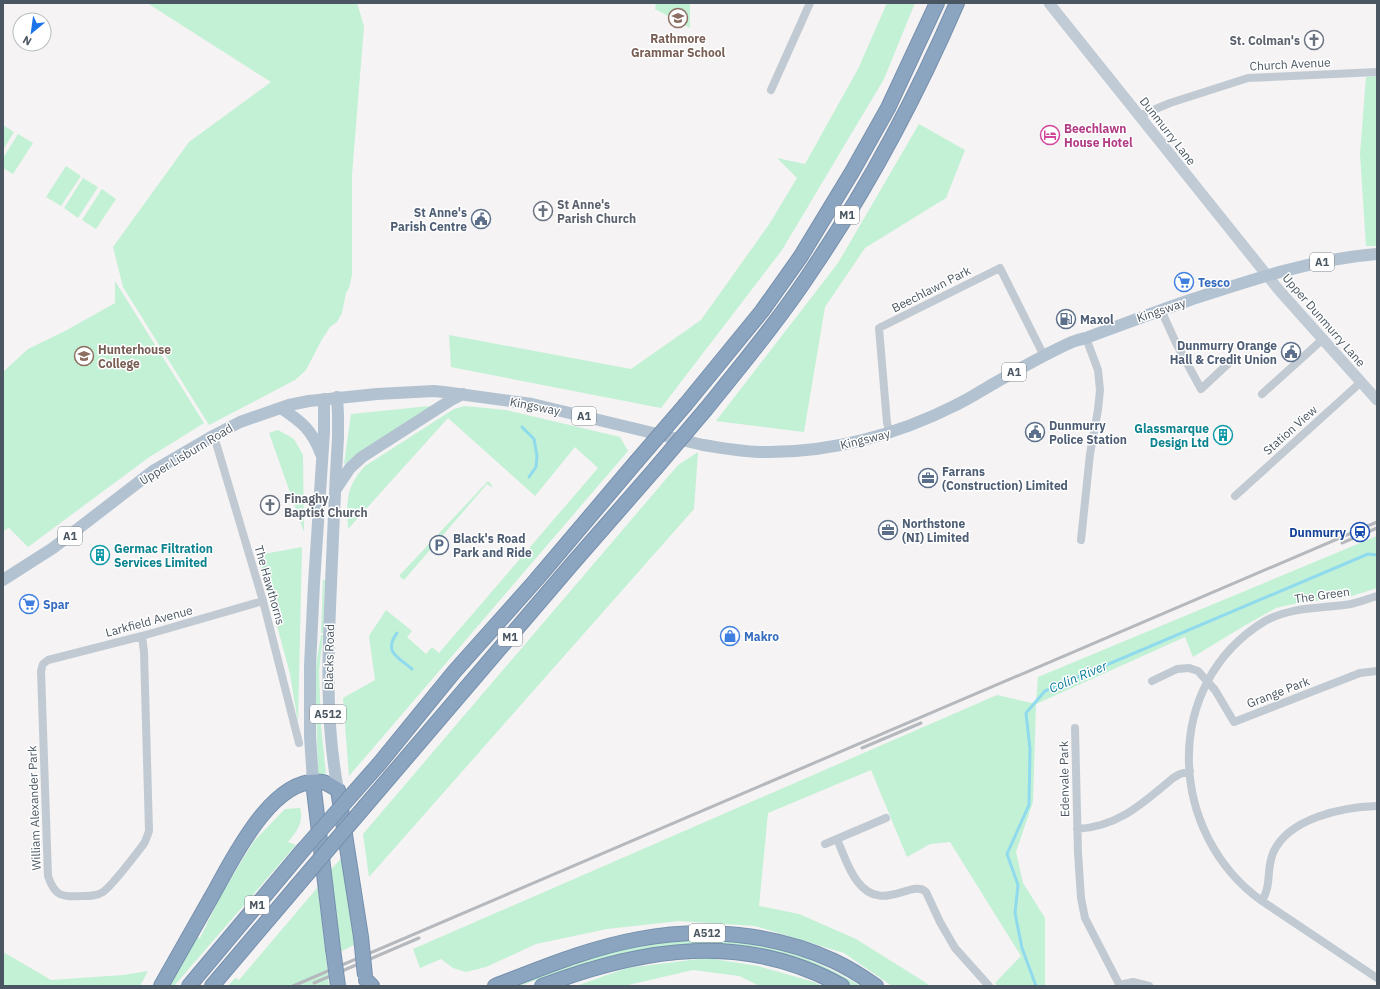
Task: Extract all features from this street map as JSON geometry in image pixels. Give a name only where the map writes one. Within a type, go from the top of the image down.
[{"type":"highway","name":"M1","points":[[189,986],[303,850],[379,764],[454,672],[536,580],[686,404],[762,311],[801,256],[852,172],[888,108],[937,3]]},
{"type":"highway","name":"M1","points":[[212,986],[706,409],[770,329],[816,265],[865,187],[938,48],[957,3]]},
{"type":"highway","points":[[161,986],[257,820],[268,808],[288,791],[300,785],[313,782],[328,784],[338,790]]},
{"type":"highway","name":"Blacks Road","points":[[313,782],[338,986]]},
{"type":"highway","name":"Blacks Road","points":[[338,790],[367,982]]},
{"type":"highway","name":"A512","points":[[495,986],[572,957],[607,946],[657,936],[682,933],[732,934],[787,944],[834,961],[876,986]]},
{"type":"highway","name":"A512","points":[[542,986],[586,970],[644,956],[664,952],[708,950],[756,955],[781,961],[806,969],[842,986]]},
{"type":"main road","name":"Kingsway","points":[[324,399],[427,391],[463,394],[532,404],[703,445],[761,452],[799,451],[830,447],[890,433],[956,406],[1044,356],[1073,342],[1161,310],[1267,275],[1328,260],[1377,254]]},
{"type":"main road","points":[[335,490],[350,468],[362,457],[463,394]]},
{"type":"main road","name":"Blacks Road","points":[[337,397],[339,425],[328,637],[328,715],[333,763],[338,790]]},
{"type":"main road","name":"Blacks Road","points":[[313,782],[310,736],[310,666],[325,419],[324,399]]},
{"type":"main road","name":"Upper Lisburn Road","points":[[3,580],[53,548],[148,474],[213,436],[240,422],[281,408],[298,403],[324,399]]},
{"type":"main road","points":[[281,408],[307,427],[322,456]]},
{"type":"street","points":[[771,90],[810,3]]},
{"type":"street","name":"Dunmurry Lane","points":[[1049,3],[1267,275]]},
{"type":"street","name":"Church Avenue","points":[[1140,116],[1170,103],[1248,78],[1377,72]]},
{"type":"street","name":"Beechlawn Park","points":[[890,433],[887,423],[880,328],[1000,268],[1044,356]]},
{"type":"street","name":"Upper Dunmurry Lane","points":[[1267,275],[1377,400]]},
{"type":"street","points":[[1161,310],[1176,343],[1201,388],[1231,361]]},
{"type":"street","points":[[1080,540],[1090,454],[1100,390],[1098,370],[1086,338]]},
{"type":"street","points":[[1262,394],[1323,339]]},
{"type":"street","name":"Station View","points":[[1234,496],[1361,382]]},
{"type":"street","name":"The Hawthorns","points":[[213,436],[263,601],[299,743]]},
{"type":"street","name":"The Green","points":[[1377,596],[1350,604],[1298,609],[1266,621],[1252,630],[1238,642],[1215,668],[1208,681],[1197,704],[1190,731],[1189,755],[1194,799],[1200,820],[1220,859],[1237,880],[1262,901],[1377,978]]},
{"type":"street","name":"Larkfield Avenue","points":[[43,664],[48,660],[142,636],[263,601]]},
{"type":"street","name":"William Alexander Park","points":[[43,664],[41,671],[48,876],[51,886],[60,895],[67,897],[96,895],[112,883],[143,845],[149,831],[144,652],[142,636]]},
{"type":"street","points":[[1152,681],[1177,669],[1183,668],[1198,671],[1208,681]]},
{"type":"street","name":"Grange Park","points":[[1208,681],[1234,722],[1360,673],[1377,671]]},
{"type":"street","name":"Edenvale Park","points":[[1075,728],[1077,829],[1081,898],[1085,918],[1120,985]]},
{"type":"street","name":"Edenvale Park","points":[[1077,829],[1100,826],[1116,820],[1138,807],[1173,778],[1190,771]]},
{"type":"street","points":[[1262,901],[1268,887],[1269,868],[1273,853],[1278,844],[1292,831],[1315,818],[1330,813],[1347,809],[1377,806]]},
{"type":"street","points":[[825,844],[886,818]]},
{"type":"street","points":[[837,839],[852,874],[869,893],[882,897],[916,889],[926,892],[940,922],[955,948],[989,986]]},
{"type":"street","points":[[1120,985],[1133,982],[1149,986]]},
{"type":"green space","points":[[147,3],[357,3],[364,26],[352,175],[352,275],[349,288],[346,293],[342,313],[337,322],[330,327],[321,341],[306,370],[295,380],[209,425],[123,287],[113,247],[189,142],[271,82]]},
{"type":"green space","points":[[656,3],[690,3],[690,28],[655,9]]},
{"type":"green space","points":[[887,3],[915,3],[884,79],[782,250],[661,408],[451,367],[449,335],[631,369],[701,320],[770,223],[797,178],[777,158],[805,164],[858,69]]},
{"type":"green space","points":[[1377,76],[1377,246],[1366,246],[1360,154],[1366,77]]},
{"type":"green space","points":[[919,124],[965,150],[946,198],[865,248],[825,307],[804,432],[716,421],[838,263]]},
{"type":"green space","points":[[3,125],[14,132],[3,150]]},
{"type":"green space","points":[[18,134],[33,143],[13,174],[3,168],[3,158]]},
{"type":"green space","points":[[66,166],[81,176],[61,206],[46,197]]},
{"type":"green space","points":[[83,178],[98,187],[78,218],[64,208]]},
{"type":"green space","points":[[102,189],[116,199],[96,229],[82,220]]},
{"type":"green space","points":[[115,281],[204,423],[148,458],[28,547],[9,528],[3,531],[3,372],[28,349],[65,331],[115,303]]},
{"type":"green space","points":[[465,406],[506,410],[620,437],[628,451],[349,776],[343,698],[375,680],[369,636],[386,610],[412,631],[407,637],[426,654],[432,647],[439,653],[598,468],[575,447],[535,496],[448,418],[348,529],[347,510],[349,495],[354,481],[365,466],[454,409]]},
{"type":"green space","points":[[432,407],[344,464],[351,414]]},
{"type":"green space","points":[[278,430],[294,439],[303,455],[304,532],[269,433]]},
{"type":"green space","points":[[698,452],[694,509],[369,877],[363,834],[678,465]]},
{"type":"green space","points":[[488,481],[493,488],[487,484],[404,580],[399,576]]},
{"type":"green space","points":[[1377,536],[1377,588],[1349,597],[1298,603],[1276,608],[1193,657],[1185,637],[1036,704],[1038,677]]},
{"type":"green space","points":[[302,547],[298,723],[290,674],[258,555]]},
{"type":"green space","points":[[323,580],[325,580],[323,633],[321,633]]},
{"type":"green space","points":[[321,635],[323,635],[319,671],[321,726],[326,774],[318,774],[315,672]]},
{"type":"green space","points":[[997,695],[1036,704],[1033,802],[1016,852],[1023,883],[1045,918],[1045,986],[998,986],[995,983],[1021,956],[950,842],[930,844],[907,857],[871,770],[768,813],[759,906],[799,914],[856,939],[931,986],[892,986],[844,953],[755,926],[679,921],[607,929],[536,944],[486,967],[466,972],[453,968],[441,959],[420,968],[413,949]]},
{"type":"green space","points":[[300,808],[301,817],[299,826],[288,842],[296,845],[174,986],[167,986],[195,937],[200,938],[222,893],[254,841],[285,809]]},
{"type":"green space","points":[[343,856],[354,945],[340,952],[329,872]]},
{"type":"green space","points":[[318,887],[329,986],[228,986],[235,978],[239,980]]},
{"type":"green space","points":[[690,940],[737,942],[772,948],[813,961],[861,986],[848,986],[820,971],[668,947],[610,957],[567,969],[520,986],[511,986],[588,959],[644,944]]},
{"type":"green space","points":[[5,953],[51,980],[123,975],[148,971],[140,986],[3,986],[3,954]]},
{"type":"green space","points":[[707,958],[758,966],[814,982],[822,986],[760,986],[739,976],[693,970],[624,986],[576,986],[627,968]]},
{"type":"waterway","points":[[522,427],[534,439],[537,456],[536,467],[529,477]]},
{"type":"waterway","name":"Colin River","points":[[1036,986],[1022,948],[1015,913],[1018,885],[1007,854],[1029,805],[1030,749],[1026,713],[1045,691],[1368,554],[1377,555]]},
{"type":"waterway","points":[[397,633],[391,645],[392,650],[397,657],[412,669]]},
{"type":"railway","points":[[293,986],[1377,522]]},
{"type":"railway","points":[[1342,543],[1377,528]]},
{"type":"railway","points":[[862,748],[921,723]]},
{"type":"railway","points":[[314,983],[419,938]]},
{"type":"place","name":"Rathmore Grammar School","points":[[678,18]]},
{"type":"place","name":"St. Colman's","points":[[1314,40]]},
{"type":"place","name":"Beechlawn House Hotel","points":[[1050,135]]},
{"type":"place","name":"St Anne's Parish Church","points":[[543,211]]},
{"type":"place","name":"St Anne's Parish Centre","points":[[481,219]]},
{"type":"place","name":"Tesco","points":[[1184,282]]},
{"type":"place","name":"Maxol","points":[[1066,319]]},
{"type":"place","name":"Dunmurry Orange Hall & Credit Union","points":[[1291,352]]},
{"type":"place","name":"Hunterhouse College","points":[[84,356]]},
{"type":"place","name":"Dunmurry Police Station","points":[[1035,432]]},
{"type":"place","name":"Glassmarque Design Ltd","points":[[1223,435]]},
{"type":"place","name":"Farrans (Construction) Limited","points":[[928,478]]},
{"type":"place","name":"Finaghy Baptist Church","points":[[270,505]]},
{"type":"place","name":"Northstone (NI) Limited","points":[[888,530]]},
{"type":"place","name":"Dunmurry","points":[[1360,532]]},
{"type":"place","name":"Black's Road Park and Ride","points":[[439,545]]},
{"type":"place","name":"Germac Filtration Services Limited","points":[[100,555]]},
{"type":"place","name":"Spar","points":[[29,604]]},
{"type":"place","name":"Makro","points":[[730,636]]}]
